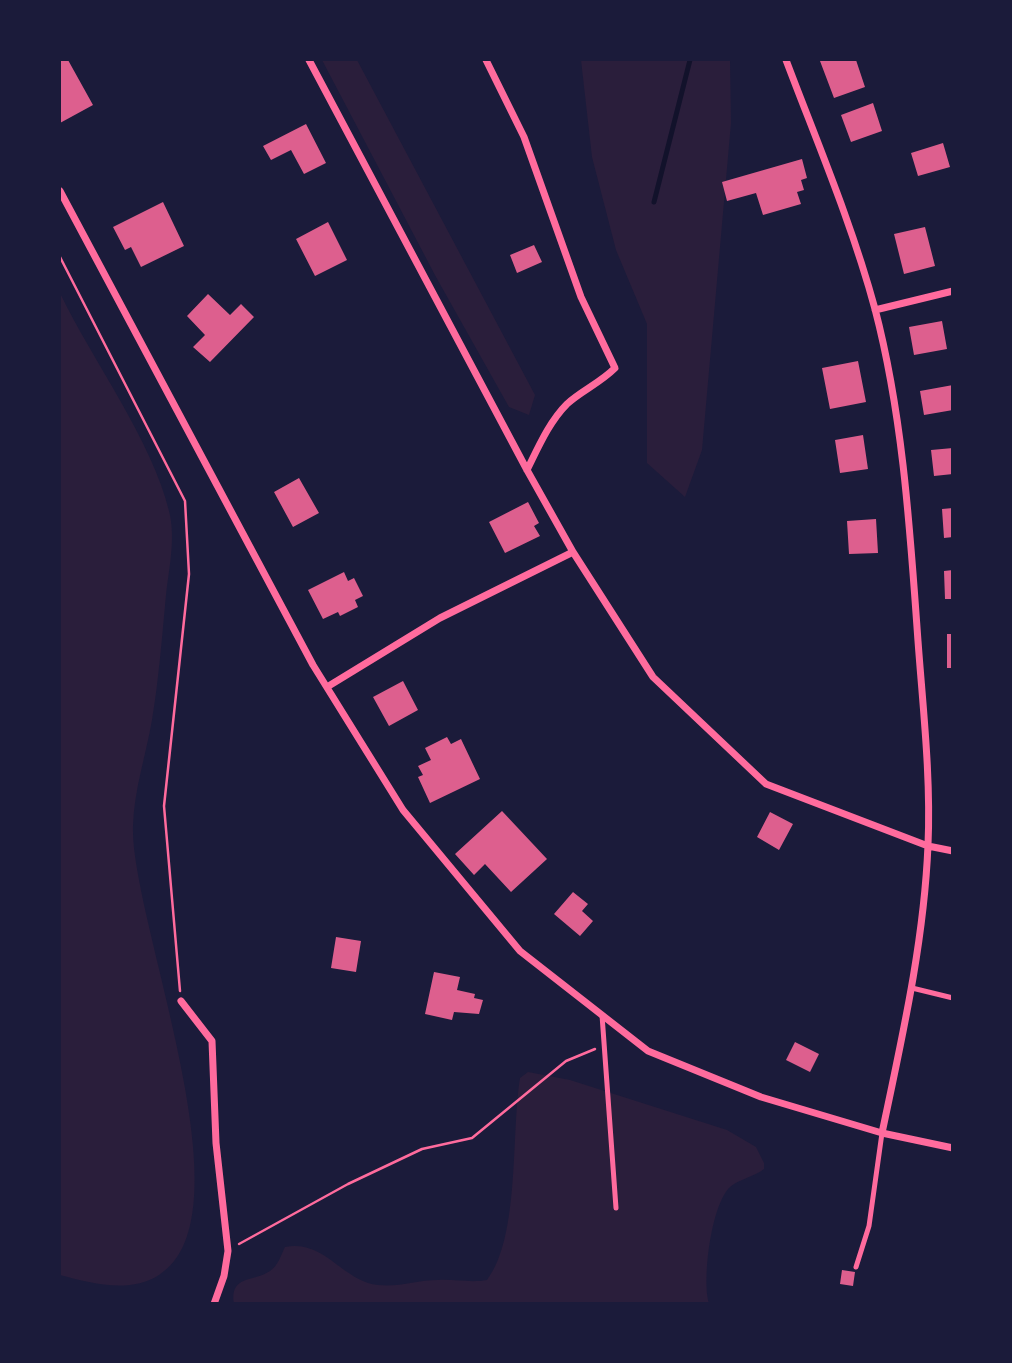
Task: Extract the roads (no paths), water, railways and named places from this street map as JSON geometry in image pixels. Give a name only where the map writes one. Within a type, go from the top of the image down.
[{"type":"street","points":[[309,60],[527,470],[573,552],[653,677],[766,784],[928,846],[953,851]]},
{"type":"street","points":[[486,60],[524,137],[581,297],[615,368],[601,382],[567,404],[546,433],[527,470]]},
{"type":"street","points":[[786,60],[856,247],[875,310],[892,384],[909,528],[927,762],[928,846],[912,988],[882,1133]]},
{"type":"street","points":[[60,191],[220,494],[327,687],[403,810],[511,941],[648,1051],[761,1097],[882,1133],[953,1148]]},
{"type":"street","points":[[875,310],[953,290]]},
{"type":"street","points":[[327,687],[440,618],[573,552]]},
{"type":"street","points":[[181,1001],[212,1041],[216,1143],[228,1251],[224,1276],[214,1304]]},
{"type":"lane","points":[[912,988],[953,998]]},
{"type":"lane","points":[[602,1016],[616,1208]]},
{"type":"lane","points":[[856,1267],[869,1226],[882,1133]]},
{"type":"waterway","points":[[654,202],[690,60]]}]
